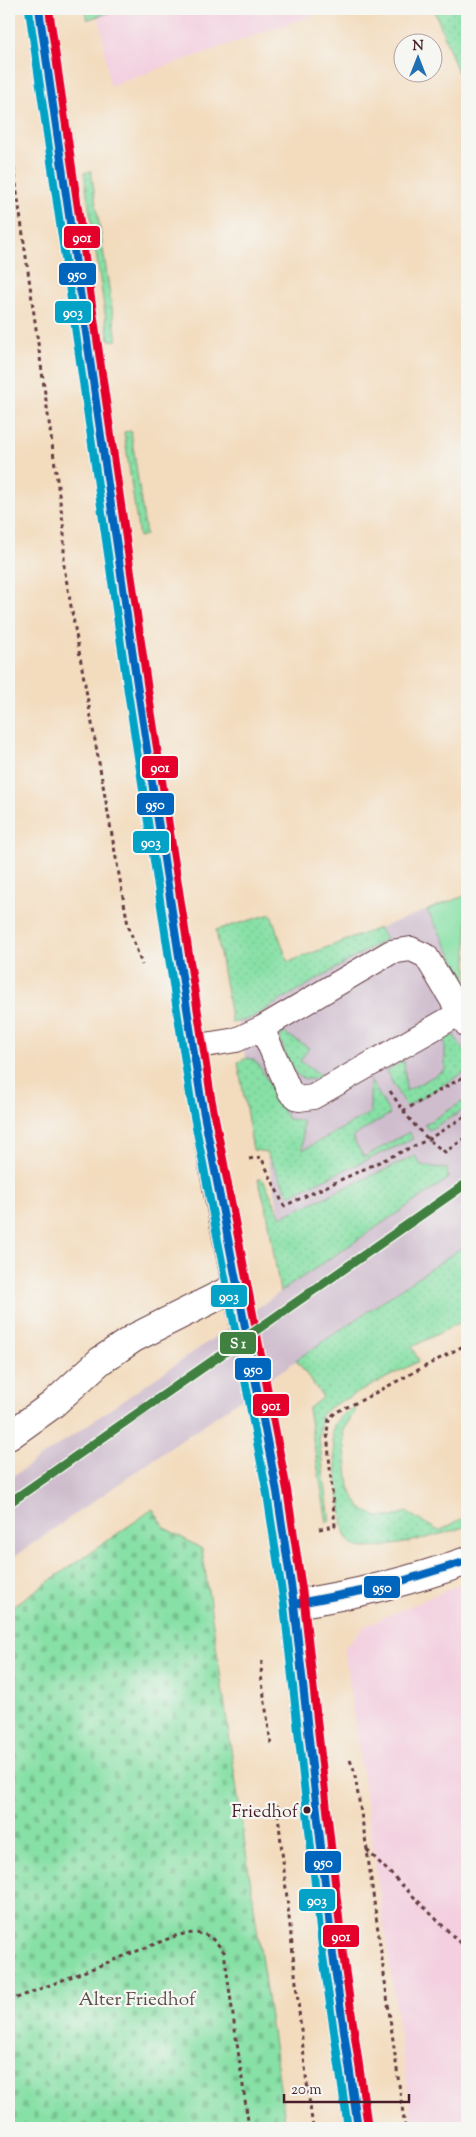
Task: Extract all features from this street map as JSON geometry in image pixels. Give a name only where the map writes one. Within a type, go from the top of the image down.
[{"type":"street","points":[[39,9],[138,691],[193,1047],[236,1287],[277,1492],[294,1604],[333,1955],[358,2128]]},
{"type":"street","points":[[9,1436],[52,1405],[100,1361],[134,1338],[236,1287]]},
{"type":"street","points":[[294,1604],[356,1594],[437,1572],[467,1561]]},
{"type":"lane","points":[[193,1047],[236,1040],[262,1028],[391,952],[411,949],[426,956],[464,1019],[372,1062],[313,1096],[299,1099],[290,1092],[262,1028]]},
{"type":"path","points":[[372,1062],[403,1111],[427,1140],[445,1152],[467,1137]]},
{"type":"path","points":[[403,1111],[467,1075]]},
{"type":"path","points":[[244,1160],[261,1157],[284,1206],[427,1140],[467,1115]]},
{"type":"path","points":[[314,1530],[335,1526],[327,1432],[329,1419],[336,1412],[467,1344]]},
{"type":"path","points":[[348,1754],[354,1770],[367,1850],[405,2128]]},
{"type":"path","points":[[367,1850],[467,1950]]},
{"type":"path","points":[[9,2002],[178,1935],[197,1932],[214,1939],[224,1952],[249,2128]]},
{"type":"shaded area","points":[[98,9],[330,9],[110,86]]},
{"type":"shaded area","points":[[427,910],[467,982],[467,1318],[382,1301],[9,1560],[9,1479],[295,1282],[229,985]]},
{"type":"shaded area","points":[[467,1581],[467,2128],[413,2128],[344,1648],[365,1626]]},
{"type":"green space","points":[[86,9],[121,9],[87,19]]},
{"type":"green space","points":[[434,9],[467,9],[467,96],[444,32]]},
{"type":"green space","points":[[91,171],[117,340],[109,340],[84,173]]},
{"type":"green space","points":[[131,431],[146,535],[139,537],[124,432]]},
{"type":"green space","points":[[467,895],[467,982],[427,910]]},
{"type":"green space","points":[[271,914],[288,962],[379,928],[386,939],[249,1019],[232,1023],[216,930]]},
{"type":"green space","points":[[283,1032],[309,1048],[300,1061],[322,1076],[304,1079],[298,1076],[290,1064],[280,1040]]},
{"type":"green space","points":[[454,1036],[467,1054],[467,1071],[406,1107],[386,1071],[404,1060],[406,1091],[445,1070],[445,1037]]},
{"type":"green space","points":[[247,1058],[252,1059],[259,1065],[288,1119],[302,1120],[303,1150],[370,1113],[370,1079],[390,1114],[352,1137],[364,1157],[409,1132],[413,1139],[289,1195],[266,1152],[253,1150],[238,1062]]},
{"type":"green space","points":[[467,1099],[467,1108],[429,1130],[424,1125]]},
{"type":"green space","points":[[415,1156],[421,1165],[447,1169],[448,1179],[280,1292],[267,1211],[258,1179],[261,1178],[264,1181],[281,1217]]},
{"type":"green space","points":[[467,1244],[467,1319],[412,1347],[419,1361],[330,1407],[321,1415],[319,1438],[330,1521],[327,1523],[308,1409],[323,1397],[296,1360]]},
{"type":"green space","points":[[354,1408],[355,1412],[343,1430],[349,1487],[360,1508],[377,1517],[393,1517],[406,1512],[439,1531],[467,1516],[467,1526],[428,1538],[377,1547],[364,1548],[355,1546],[348,1540],[343,1527],[332,1432],[337,1420]]},
{"type":"green space","name":"Alter Friedhof","points":[[153,1509],[165,1528],[202,1549],[286,2128],[9,2128],[9,1609]]},
{"type":"transit line","name":"950","points":[[39,9],[138,691],[201,1099],[277,1492],[294,1604],[333,1955],[358,2128]]},
{"type":"transit line","name":"901","points":[[49,9],[148,690],[211,1097],[287,1490],[304,1602],[343,1954],[368,2127]]},
{"type":"transit line","name":"903","points":[[29,10],[128,692],[191,1101],[267,1494],[284,1605],[323,1956],[348,2128]]},
{"type":"transit line","points":[[9,1503],[467,1183]]},
{"type":"transit line","name":"950","points":[[294,1604],[382,1587],[467,1561]]},
{"type":"place","name":"Friedhof","points":[[307,1810]]}]
